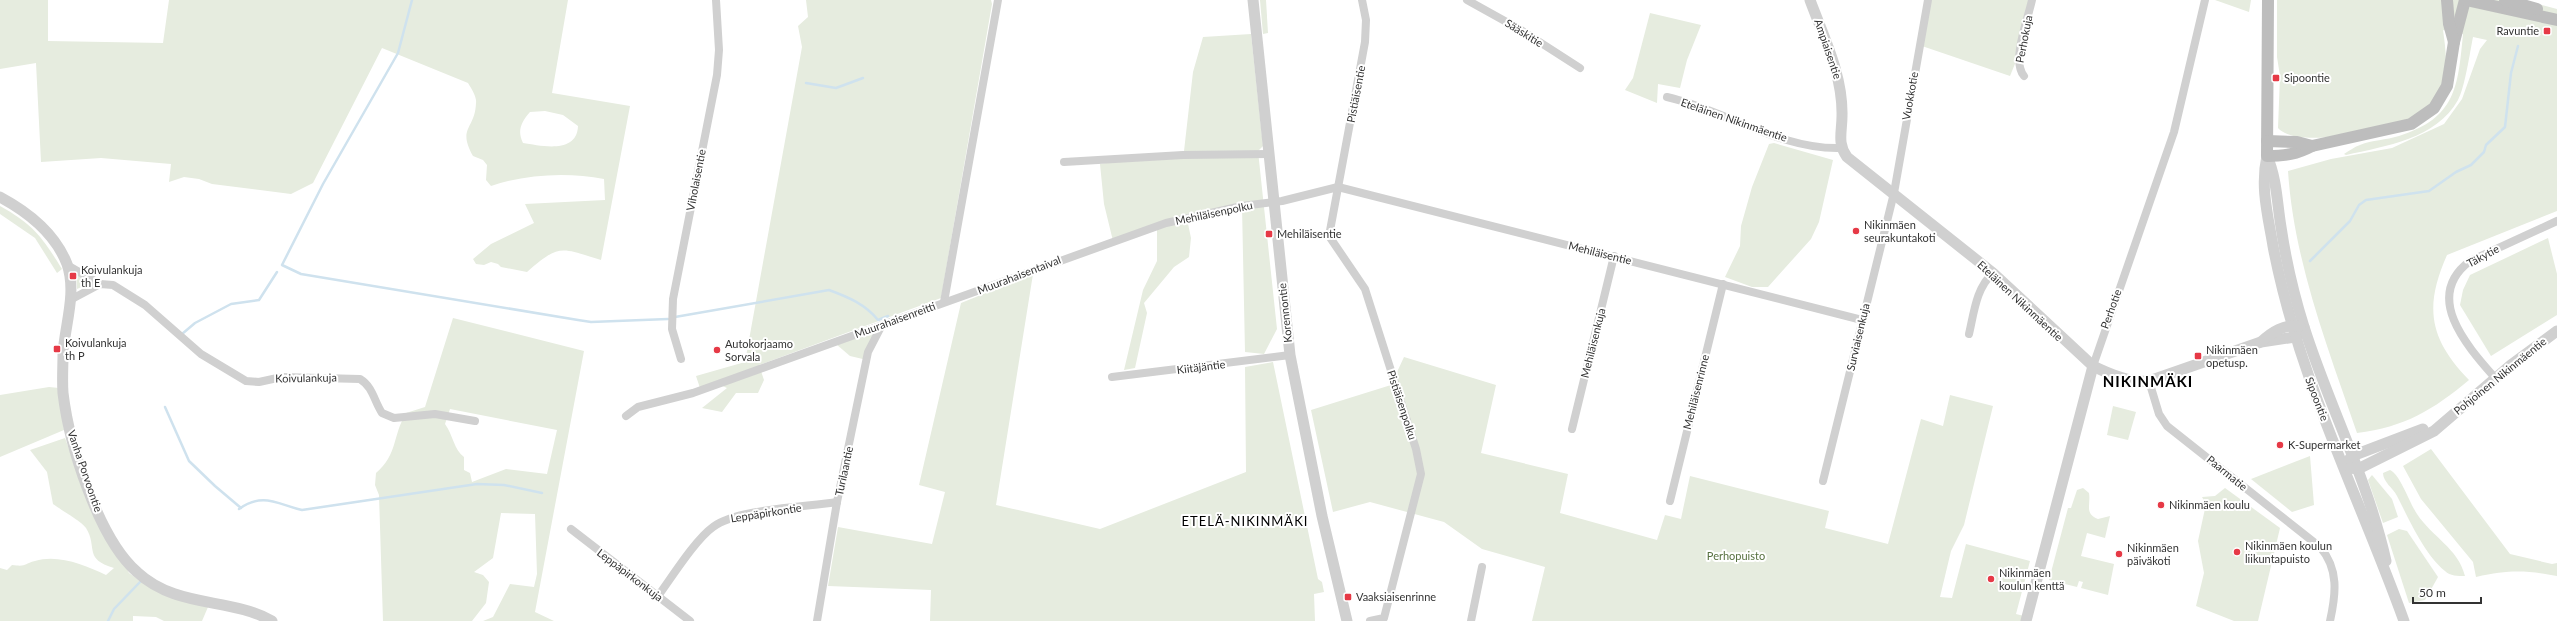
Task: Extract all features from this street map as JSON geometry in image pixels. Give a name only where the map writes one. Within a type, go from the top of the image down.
[{"type":"main road","name":"Sipoontie","points":[[2267,156],[2268,0]]},
{"type":"main road","points":[[2447,0],[2449,24],[2454,42]]},
{"type":"main road","points":[[2267,156],[2285,156],[2298,153],[2312,146],[2411,124],[2434,108],[2447,86],[2454,42],[2465,0],[2557,20]]},
{"type":"main road","points":[[2505,0],[2557,15]]},
{"type":"main road","points":[[2267,141],[2297,142],[2312,146]]},
{"type":"street","name":"Viholaisentie","points":[[681,359],[672,329],[674,299],[717,75],[719,50],[716,0]]},
{"type":"street","name":"Muurahaisenreitti","points":[[626,416],[638,407],[693,393],[944,302],[998,0]]},
{"type":"street","name":"Korennontie","points":[[1253,0],[1290,355],[1322,516],[1347,621]]},
{"type":"street","name":"Pistiäisentie","points":[[1338,187],[1365,42],[1366,20],[1362,0]]},
{"type":"street","name":"Sääskitie","points":[[1466,0],[1521,30],[1580,68]]},
{"type":"street","name":"Ampiaisentie","points":[[1810,0],[1839,80],[1842,116],[1841,148]]},
{"type":"street","name":"Vuokkotie","points":[[1894,193],[1928,0]]},
{"type":"street","name":"Perhokuja","points":[[2024,76],[2018,66],[2019,54],[2032,0]]},
{"type":"street","name":"Perhotie","points":[[2026,621],[2093,366],[2174,132],[2205,0]]},
{"type":"street","name":"Eteläinen Nikinmäentie","points":[[1667,97],[1703,108],[1767,133],[1822,148],[1841,148],[1848,157],[1993,273],[2093,366],[2108,374],[2139,381],[2149,381],[2261,342],[2296,337]]},
{"type":"street","points":[[1064,162],[1183,155],[1269,154]]},
{"type":"street","name":"Sipoontie","points":[[2267,156],[2263,177],[2266,209],[2292,325],[2311,386],[2392,587],[2404,621]]},
{"type":"street","name":"Sipoontie","points":[[2267,156],[2274,176],[2285,252],[2304,327],[2358,469],[2382,540],[2392,587]]},
{"type":"street","name":"Mehiläisenpolku","points":[[1094,248],[1166,223],[1338,187]]},
{"type":"street","name":"Mehiläisentie","points":[[1338,187],[1862,320]]},
{"type":"street","name":"Pistiäisenpolku","points":[[1338,187],[1329,236],[1366,289],[1416,449],[1421,474],[1384,618],[1370,621]]},
{"type":"street","name":"Surviaisenkuja","points":[[1823,481],[1894,193]]},
{"type":"street","name":"Vanha Porvoontie","points":[[0,197],[30,216],[43,227],[58,247],[67,265],[70,278],[70,300],[63,369],[68,420],[90,492],[103,524],[115,545],[136,572],[159,588],[188,599],[253,613],[272,621]]},
{"type":"street","name":"Täkytie","points":[[2496,379],[2471,350],[2461,333],[2449,306],[2450,288],[2461,268],[2470,261],[2557,221]]},
{"type":"street","name":"Muurahaisentaival","points":[[944,302],[1094,248]]},
{"type":"street","name":"Mehiläisenkuja","points":[[1572,429],[1614,256]]},
{"type":"street","name":"Koivulankuja","points":[[67,265],[100,284],[113,285],[126,292],[145,305],[201,354],[246,381],[259,382],[282,377],[360,379],[372,390],[382,413],[394,418],[435,414],[475,420]]},
{"type":"street","points":[[1969,334],[1980,291],[1985,280],[1993,273]]},
{"type":"street","points":[[70,300],[100,284]]},
{"type":"street","name":"Mehiläisenrinne","points":[[1670,501],[1723,284]]},
{"type":"street","name":"Turilaantie","points":[[817,621],[837,502],[868,352],[882,325]]},
{"type":"street","points":[[2292,325],[2304,327],[2296,337]]},
{"type":"street","name":"Eteläinen Nikinmäentie","points":[[2261,342],[2276,330],[2292,325]]},
{"type":"street","name":"Pohjoinen Nikinmäentie","points":[[2358,469],[2434,431],[2443,421],[2557,331]]},
{"type":"street","name":"Kiitäjäntie","points":[[1112,377],[1290,355]]},
{"type":"street","name":"Paarmatie","points":[[2149,381],[2159,414],[2167,426],[2320,547],[2328,556],[2333,568],[2335,583],[2335,597],[2330,621]]},
{"type":"street","name":"Pohjoinen Nikinmäentie","points":[[2343,467],[2352,456],[2443,421]]},
{"type":"street","points":[[2343,467],[2358,469]]},
{"type":"street","name":"Leppäpirkontie","points":[[658,596],[701,539],[712,527],[725,519],[746,514],[837,502]]},
{"type":"street","name":"Leppäpirkonkuja","points":[[571,529],[690,621]]},
{"type":"street","points":[[1471,621],[1482,567]]},
{"type":"green space","points":[[0,0],[48,0],[48,41],[163,43],[169,0],[568,0],[552,93],[630,106],[601,260],[569,251],[554,252],[527,272],[501,267],[498,264],[491,262],[484,265],[476,264],[473,259],[491,244],[534,223],[525,204],[605,200],[604,179],[576,175],[547,175],[518,179],[491,186],[486,180],[487,165],[483,160],[473,156],[468,147],[467,134],[475,112],[476,98],[468,83],[382,48],[313,183],[291,194],[212,184],[199,179],[184,177],[169,182],[171,164],[101,158],[41,162],[36,63],[0,69]],"holes":[[[545,111],[563,115],[578,126],[576,135],[572,141],[557,146],[539,146],[523,143],[520,131],[524,119],[530,112]]]},
{"type":"green space","points":[[806,0],[991,0],[992,4],[941,298],[759,365],[764,380],[758,393],[736,393],[722,412],[702,408],[727,388],[716,383],[700,388],[696,376],[745,362],[802,47],[798,26],[808,17]]},
{"type":"green space","points":[[1260,0],[1266,0],[1268,33],[1263,34]]},
{"type":"green space","points":[[1928,0],[2031,0],[2019,54],[2010,76],[1919,45]]},
{"type":"green space","points":[[2215,0],[2251,0],[2249,12]]},
{"type":"green space","points":[[2277,0],[2523,0],[2557,9],[2557,211],[2447,255],[2435,291],[2433,307],[2434,322],[2438,336],[2445,350],[2469,380],[2456,391],[2418,416],[2404,422],[2374,430],[2357,433],[2324,337],[2297,238],[2291,205],[2288,171],[2331,159],[2392,148],[2444,124],[2462,99],[2480,49],[2487,40],[2473,37],[2461,94],[2449,113],[2437,124],[2409,139],[2346,155],[2344,154],[2360,145],[2399,136],[2418,129],[2432,120],[2443,110],[2456,85],[2463,34],[2443,30],[2446,65],[2443,82],[2433,102],[2416,115],[2407,120],[2374,130],[2319,138],[2302,137],[2288,134],[2278,128],[2280,76],[2277,57]]},
{"type":"green space","points":[[1650,13],[1701,25],[1687,60],[1680,88],[1658,84],[1657,103],[1625,90],[1633,78]]},
{"type":"green space","points":[[1251,34],[1263,146],[1258,151],[1277,329],[1264,354],[1245,352],[1242,206],[1187,219],[1191,238],[1189,257],[1174,267],[1144,303],[1147,313],[1135,368],[1124,370],[1143,290],[1157,261],[1157,227],[1113,241],[1104,204],[1100,164],[1184,151],[1193,72],[1203,37]]},
{"type":"green space","points":[[1774,143],[1833,160],[1819,222],[1811,239],[1768,287],[1752,287],[1725,277],[1740,246],[1741,226],[1752,187],[1769,144]]},
{"type":"green space","points":[[0,206],[21,219],[43,240],[62,269],[57,273],[35,238],[0,214]]},
{"type":"green space","points":[[2548,238],[2557,274],[2557,315],[2491,356],[2460,305],[2463,290],[2470,275]]},
{"type":"green space","points":[[76,274],[88,281],[88,284],[77,289]]},
{"type":"green space","points":[[1033,274],[996,505],[1100,529],[1246,472],[1245,367],[1273,362],[1318,579],[1322,582],[1324,592],[1314,594],[1315,621],[930,621],[931,590],[828,586],[838,527],[932,544],[945,492],[919,485],[961,303]]},
{"type":"green space","points":[[453,318],[584,351],[535,612],[554,621],[483,621],[493,617],[510,584],[534,587],[537,574],[535,514],[501,513],[493,558],[474,572],[483,575],[489,582],[486,603],[472,621],[383,621],[379,495],[375,485],[376,473],[388,459],[398,430],[406,413],[425,407]],"holes":[[[450,409],[557,430],[547,474],[506,469],[472,482],[470,473],[464,470],[464,457],[458,450],[445,424]]]},
{"type":"green space","points":[[871,332],[874,337],[867,360],[850,356],[836,344]]},
{"type":"green space","name":"Perhopuisto","points":[[1404,357],[1496,385],[1481,453],[1568,474],[1560,513],[1657,540],[1665,515],[1681,519],[1690,476],[1829,511],[1825,528],[1888,544],[1921,419],[1943,426],[1950,395],[1993,406],[1964,525],[1951,551],[1940,597],[1952,598],[1966,544],[2030,561],[2016,614],[2028,617],[2026,621],[1532,621],[1545,567],[1482,549],[1444,522],[1370,502],[1333,512],[1311,410],[1391,385]]},
{"type":"green space","points":[[49,387],[59,388],[64,430],[0,457],[0,395]]},
{"type":"green space","points":[[2113,406],[2136,412],[2128,440],[2107,435]]},
{"type":"green space","points":[[65,438],[77,471],[129,573],[143,583],[208,607],[202,621],[164,621],[156,617],[133,616],[133,621],[0,621],[0,568],[7,570],[12,565],[17,566],[44,559],[53,559],[80,564],[106,575],[114,568],[98,561],[93,552],[86,528],[53,504],[47,472],[30,450]]},
{"type":"green space","points":[[2431,449],[2510,554],[2552,564],[2557,563],[2557,576],[2516,572],[2498,573],[2476,577],[2473,562],[2421,499],[2403,466]]},
{"type":"green space","points":[[2310,456],[2314,505],[2292,512],[2251,479]]},
{"type":"green space","points":[[2390,470],[2397,477],[2414,509],[2423,522],[2457,558],[2462,566],[2465,576],[2447,573],[2430,555],[2395,493],[2383,476],[2383,473]]},
{"type":"green space","points":[[2372,475],[2392,499],[2398,517],[2383,523],[2368,480]]},
{"type":"green space","points":[[2083,488],[2089,493],[2089,508],[2091,514],[2098,519],[2110,516],[2105,538],[2087,533],[2081,556],[2114,564],[2108,595],[2081,588],[2083,582],[2079,581],[2077,587],[2049,580],[2068,508],[2071,508],[2077,490]]},
{"type":"green space","name":"Nikinmäen koulun liikuntapuisto","points":[[2225,488],[2280,528],[2258,621],[2234,621],[2196,606],[2204,573],[2198,541],[2206,504],[2202,497],[2215,496]]},
{"type":"green space","points":[[2399,529],[2407,531],[2438,577],[2425,600],[2409,603],[2387,535]]},
{"type":"waterway","points":[[412,0],[398,53],[323,184],[282,265],[301,274],[591,322],[668,319]]},
{"type":"waterway","points":[[2310,261],[2350,221],[2359,205],[2366,200],[2429,191],[2456,172],[2471,165],[2484,152],[2486,145],[2505,127],[2511,73],[2518,46]]},
{"type":"waterway","points":[[806,83],[836,88],[863,78]]},
{"type":"waterway","points":[[182,334],[195,323],[231,304],[259,300],[277,272]]},
{"type":"waterway","points":[[675,317],[829,290],[862,305],[878,320],[888,316]]},
{"type":"waterway","points":[[165,407],[189,461],[241,508]]},
{"type":"waterway","points":[[239,509],[255,501],[263,500],[302,510],[477,484],[504,485],[542,493]]},
{"type":"waterway","points":[[108,621],[114,609],[140,582]]},
{"type":"place","name":"Ravuntie","points":[[2547,31]]},
{"type":"place","name":"Sipoontie","points":[[2276,78]]},
{"type":"place","name":"Nikinmäen seurakuntakoti","points":[[1856,231]]},
{"type":"place","name":"Mehiläisentie","points":[[1269,234]]},
{"type":"place","name":"Koivulankuja th E","points":[[73,276]]},
{"type":"place","name":"Koivulankuja th P","points":[[57,349]]},
{"type":"place","name":"Autokorjaamo Sorvala","points":[[717,350]]},
{"type":"place","name":"Nikinmäen opetusp.","points":[[2198,356]]},
{"type":"place","name":"K-Supermarket","points":[[2280,445]]},
{"type":"place","name":"Nikinmäen koulu","points":[[2161,505]]},
{"type":"place","name":"Nikinmäen koulun liikuntapuisto","points":[[2237,552]]},
{"type":"place","name":"Nikinmäen päiväkoti","points":[[2119,554]]},
{"type":"place","name":"Nikinmäen koulun kenttä","points":[[1991,579]]},
{"type":"place","name":"Vaaksiaisenrinne","points":[[1348,597]]},
{"type":"district","name":"NIKINMÄKI","points":[[2148,382]]},
{"type":"district","name":"ETELÄ-NIKINMÄKI","points":[[1245,521]]}]
